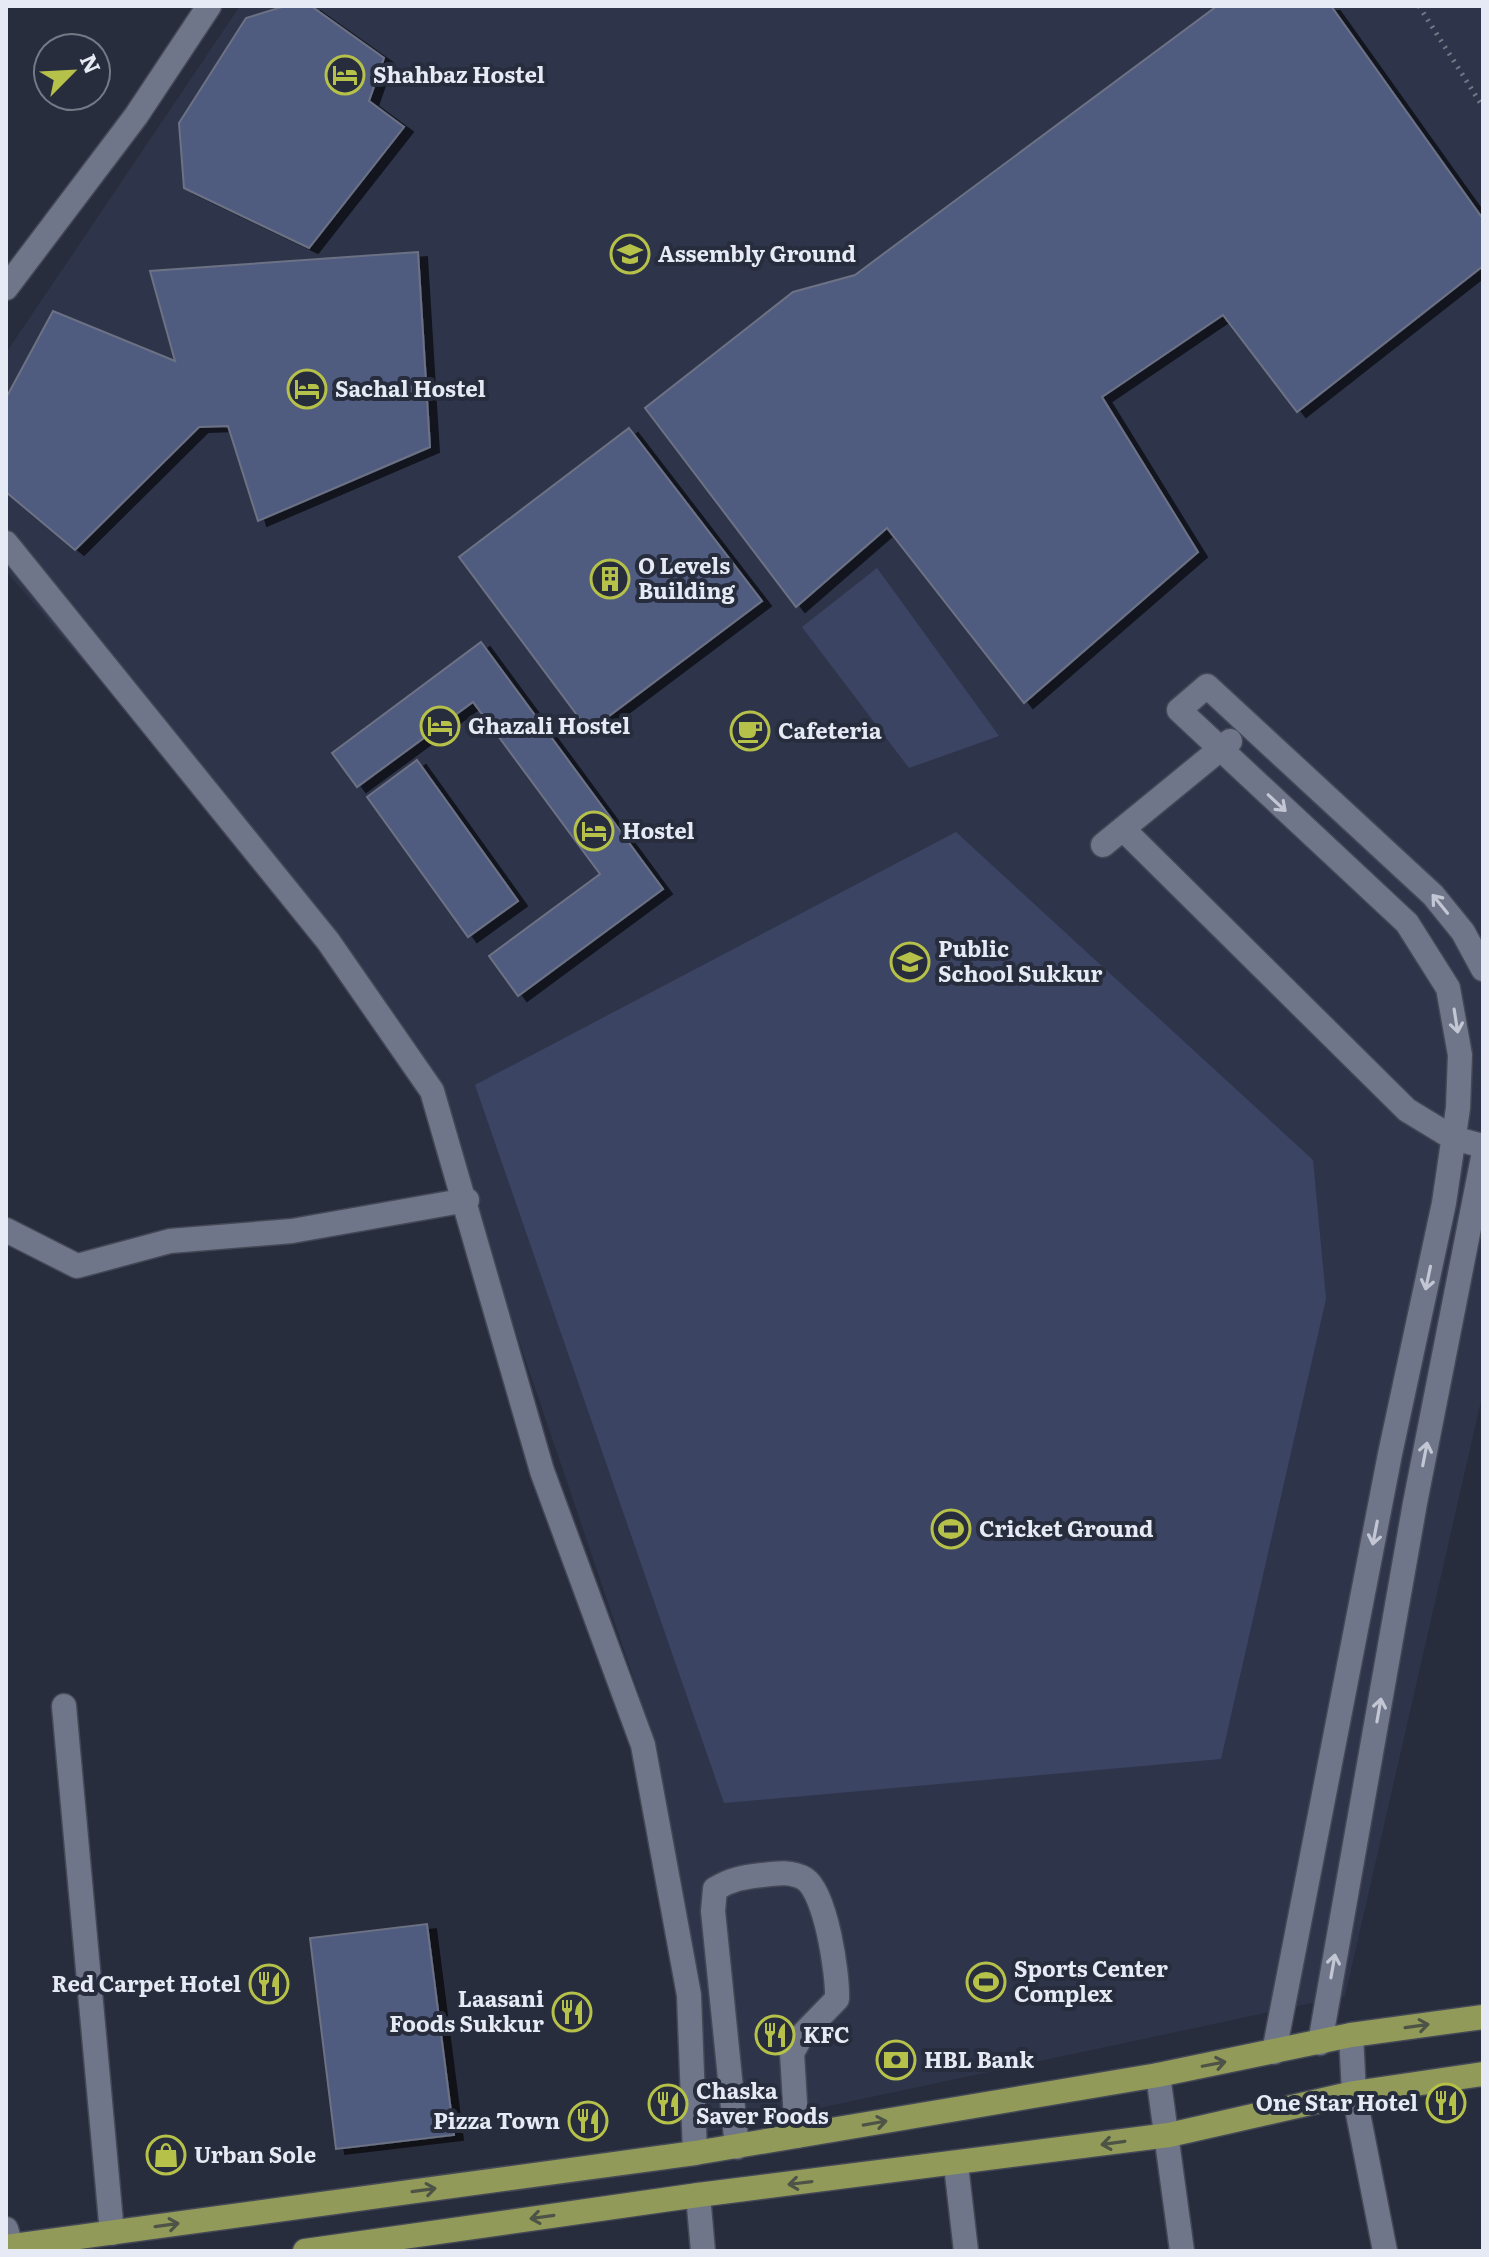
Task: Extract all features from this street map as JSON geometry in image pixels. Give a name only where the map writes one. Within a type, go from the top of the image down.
[{"type":"main road","points":[[8,2241],[112,2233],[737,2147],[1158,2075],[1351,2035],[1483,2017]]},
{"type":"main road","points":[[305,2251],[698,2195],[956,2165],[1169,2135],[1354,2093],[1483,2074]]},
{"type":"street","points":[[6,288],[136,116],[209,6]]},
{"type":"street","points":[[6,543],[328,941],[432,1091],[467,1200],[542,1471],[643,1745],[689,1995],[695,2153]]},
{"type":"street","points":[[1274,2052],[1390,1454],[1444,1203],[1460,1055],[1448,988],[1407,923],[1179,710],[1207,686],[1433,895],[1463,932],[1483,967],[1448,988]]},
{"type":"street","points":[[1103,845],[1247,726]]},
{"type":"street","points":[[1123,829],[1407,1110],[1453,1138],[1483,1146]]},
{"type":"street","points":[[1320,2043],[1415,1503],[1483,1157]]},
{"type":"street","points":[[6,1230],[77,1266],[170,1241],[292,1231],[467,1200]]},
{"type":"street","points":[[64,1706],[112,2233]]},
{"type":"street","points":[[1310,1864],[1351,1866]]},
{"type":"street","points":[[737,2147],[713,1911],[715,1889],[731,1879],[782,1872],[805,1879],[817,1892],[837,1977],[837,1999],[802,2035],[792,2053],[797,2136]]},
{"type":"street","points":[[1351,2035],[1354,2093],[1385,2251]]},
{"type":"street","points":[[1158,2075],[1169,2135],[1182,2251]]},
{"type":"street","points":[[956,2165],[966,2251]]},
{"type":"street","points":[[698,2195],[703,2251]]},
{"type":"path","points":[[1419,6],[1483,107]]},
{"type":"shaded area","name":"Public School Sukkur","points":[[240,6],[1483,6],[1483,1392],[1345,1996],[688,2136],[671,1926],[640,1697],[438,1102],[237,822],[82,660],[6,571],[6,353]]},
{"type":"shaded area","points":[[877,568],[999,736],[909,768],[802,627]]},
{"type":"shaded area","name":"Cricket Ground","points":[[956,832],[1313,1160],[1326,1299],[1221,1759],[724,1803],[475,1085]]},
{"type":"building","points":[[285,6],[311,6],[384,58],[369,101],[404,127],[309,248],[184,188],[179,123],[246,18]]},
{"type":"building","points":[[1217,6],[1331,6],[1483,219],[1483,266],[1297,412],[1223,315],[1102,397],[1198,552],[1024,703],[887,528],[796,607],[645,408],[793,292],[855,275]]},
{"type":"building","points":[[418,252],[430,447],[258,521],[228,426],[199,427],[75,550],[6,492],[6,398],[53,311],[175,361],[150,271]]},
{"type":"building","name":"O Levels Building","points":[[629,428],[762,601],[589,731],[459,557]]},
{"type":"building","name":"Hostel","points":[[481,642],[663,889],[518,996],[489,956],[600,874],[473,702],[357,787],[332,753]]},
{"type":"building","points":[[417,760],[518,901],[468,937],[367,797]]},
{"type":"building","points":[[427,1924],[454,2135],[336,2149],[310,1938]]},
{"type":"place","name":"Shahbaz Hostel","points":[[345,75]]},
{"type":"place","name":"Assembly Ground","points":[[630,254]]},
{"type":"place","name":"Sachal Hostel","points":[[307,389]]},
{"type":"place","name":"O Levels Building","points":[[610,579]]},
{"type":"place","name":"Ghazali Hostel","points":[[440,726]]},
{"type":"place","name":"Cafeteria","points":[[750,731]]},
{"type":"place","name":"Hostel","points":[[594,831]]},
{"type":"place","name":"Public School Sukkur","points":[[910,962]]},
{"type":"place","name":"Cricket Ground","points":[[951,1529]]},
{"type":"place","name":"Sports Center Complex","points":[[986,1982]]},
{"type":"place","name":"Red Carpet Hotel","points":[[269,1984]]},
{"type":"place","name":"Laasani Foods Sukkur","points":[[572,2012]]},
{"type":"place","name":"KFC","points":[[775,2035]]},
{"type":"place","name":"HBL Bank","points":[[896,2060]]},
{"type":"place","name":"One Star Hotel","points":[[1446,2103]]},
{"type":"place","name":"Chaska Saver Foods","points":[[668,2104]]},
{"type":"place","name":"Pizza Town","points":[[588,2121]]},
{"type":"place","name":"Urban Sole","points":[[166,2155]]}]
